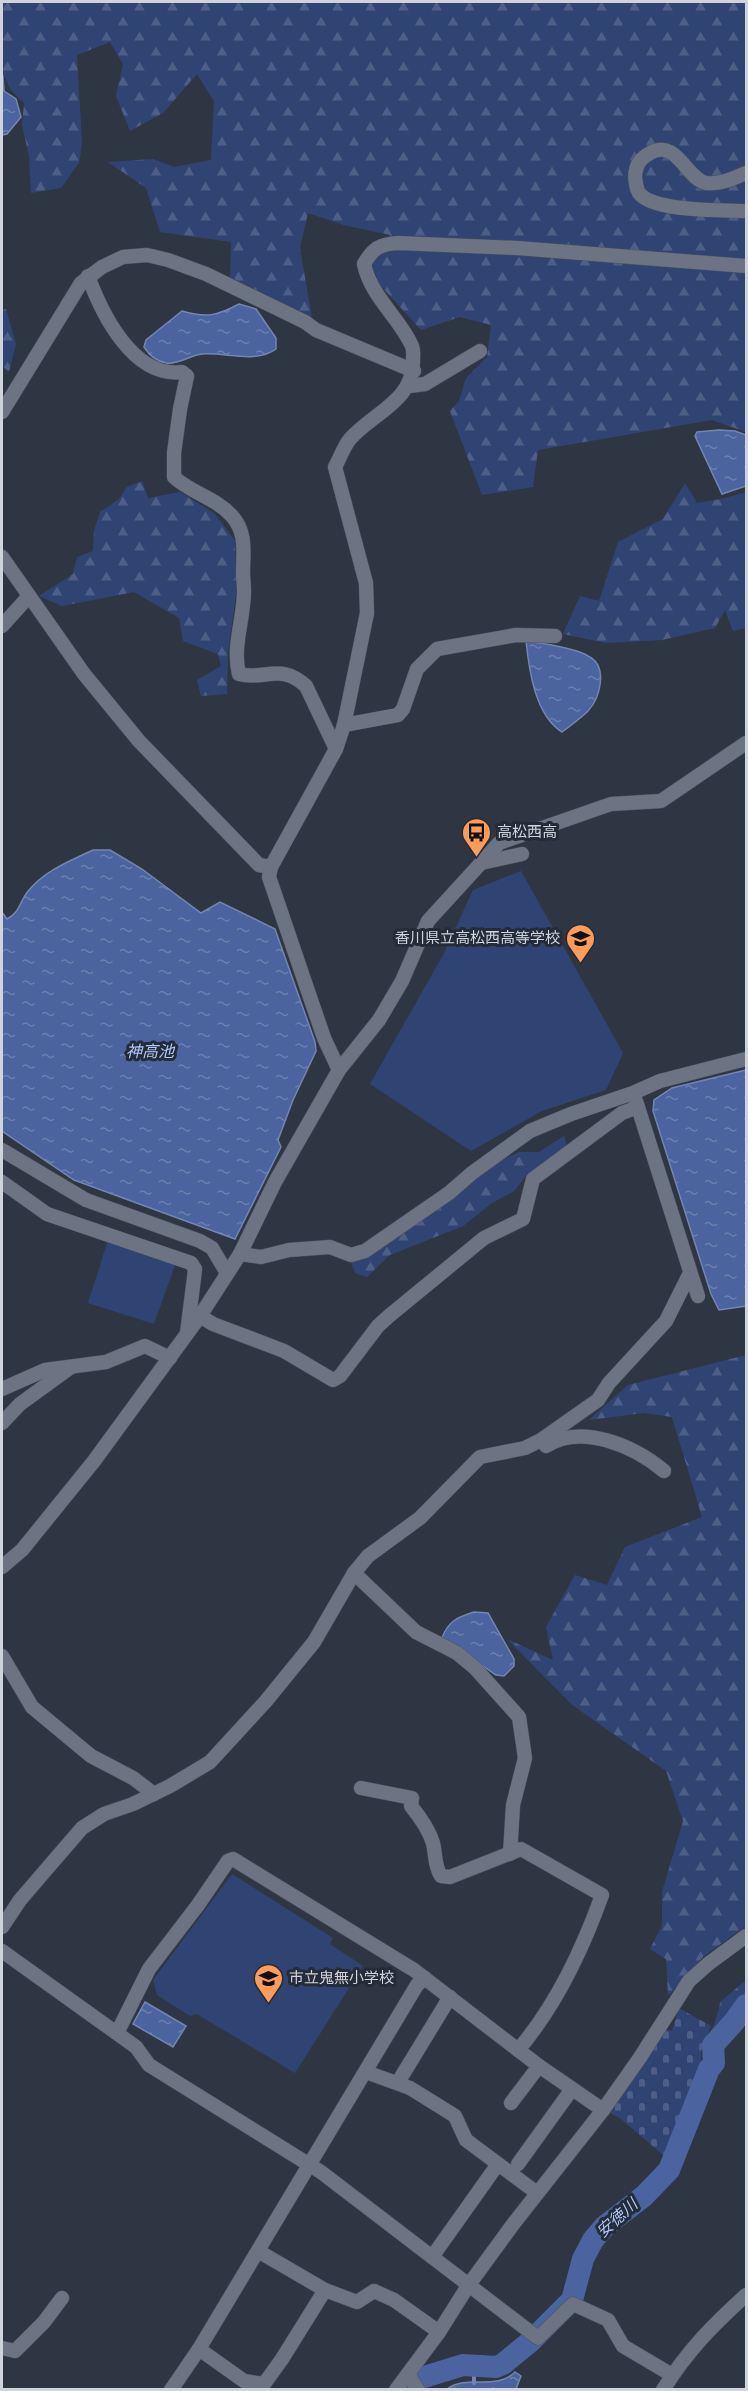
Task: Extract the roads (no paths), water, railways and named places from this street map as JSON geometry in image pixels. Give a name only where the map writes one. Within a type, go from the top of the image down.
[{"type":"street","points":[[747,173],[720,183],[704,183],[693,176],[680,158],[668,152],[654,151],[640,158],[635,173],[639,192],[649,200],[662,205],[747,211]]},
{"type":"street","points":[[339,1070],[324,1038],[269,877],[270,867],[336,749],[344,725],[367,613],[366,583],[335,467],[349,440],[409,386],[414,371],[413,349],[398,322],[378,297],[367,278],[364,264],[372,250],[384,244],[398,243],[517,248],[747,266]]},
{"type":"street","points":[[2,412],[81,283],[88,276],[123,257],[147,255],[206,274],[305,322],[315,330],[414,371]]},
{"type":"street","points":[[88,276],[98,302],[120,340],[145,363],[170,374],[182,372],[187,376],[174,453],[174,477],[183,485],[212,500],[225,510],[241,530],[245,549],[244,592],[236,662],[239,674],[245,676],[282,673],[298,679],[306,686],[336,749]]},
{"type":"street","points":[[409,386],[425,384],[480,351]]},
{"type":"street","points":[[2,557],[84,674],[139,741],[259,865],[270,867]]},
{"type":"street","points":[[2,626],[30,596]]},
{"type":"street","points":[[344,725],[398,714],[403,709],[417,669],[437,649],[516,635],[555,636]]},
{"type":"street","points":[[2,1567],[22,1550],[94,1461],[200,1316],[240,1254],[275,1182],[339,1070],[379,1020],[402,981],[428,921],[499,843],[611,804],[661,801],[747,743]]},
{"type":"street","points":[[481,863],[522,854]]},
{"type":"street","points":[[240,1254],[261,1257],[289,1250],[330,1247],[351,1255],[365,1251],[449,1193],[472,1173],[530,1131],[660,1081],[747,1059]]},
{"type":"street","points":[[633,1093],[698,1296]]},
{"type":"street","points":[[200,1316],[213,1324],[284,1351],[333,1380],[340,1376],[388,1316],[484,1238],[523,1219],[533,1179],[622,1113],[638,1107]]},
{"type":"street","points":[[2,1150],[86,1200],[200,1241],[212,1248],[227,1273]]},
{"type":"street","points":[[2,1182],[47,1214],[191,1263],[195,1269],[186,1335]]},
{"type":"street","points":[[2,1927],[20,1900],[82,1827],[104,1814],[154,1794],[210,1762],[266,1701],[314,1642],[354,1573],[368,1556],[420,1518],[480,1457],[525,1448],[541,1440],[598,1400],[609,1383],[666,1321],[690,1273]]},
{"type":"street","points":[[2,1389],[45,1371],[106,1362],[145,1347],[170,1358]]},
{"type":"street","points":[[2,1423],[21,1404],[73,1366]]},
{"type":"street","points":[[525,1448],[529,1451],[539,1450],[559,1438],[578,1436],[599,1438],[628,1449],[653,1462],[664,1471]]},
{"type":"street","points":[[354,1573],[417,1632],[457,1653],[475,1668],[519,1717],[525,1758],[513,1804],[510,1854]]},
{"type":"street","points":[[2,1656],[32,1707],[92,1756],[134,1778],[154,1794]]},
{"type":"street","points":[[361,1788],[412,1798],[411,1806],[425,1826],[433,1844],[435,1866],[441,1876],[450,1877],[521,1850],[602,1895],[574,1962],[532,2034],[518,2050]]},
{"type":"street","points":[[117,2033],[149,1968],[198,1905],[228,1861],[233,1858],[425,1978],[539,2066],[603,2109]]},
{"type":"street","points":[[396,2390],[514,2223],[639,2059],[689,1981],[747,1936]]},
{"type":"street","points":[[2,1951],[136,2047],[149,2065],[309,2165],[538,2338],[573,2304],[608,2320],[623,2346],[672,2375]]},
{"type":"street","points":[[171,2390],[199,2349],[417,1986],[425,1978]]},
{"type":"street","points":[[400,2079],[450,1997]]},
{"type":"street","points":[[511,2103],[539,2066]]},
{"type":"street","points":[[366,2072],[410,2088],[456,2116],[466,2140],[537,2193]]},
{"type":"street","points":[[518,2164],[572,2089]]},
{"type":"street","points":[[432,2256],[498,2164]]},
{"type":"street","points":[[258,2251],[325,2290],[357,2302],[374,2291],[394,2300],[439,2332]]},
{"type":"street","points":[[199,2349],[242,2385],[264,2384],[325,2290]]},
{"type":"street","points":[[663,2390],[697,2341],[747,2295]]},
{"type":"street","points":[[2,2348],[15,2351],[44,2322],[62,2298]]},
{"type":"street","points":[[408,2374],[418,2390]]},
{"type":"water","points":[[2,76],[4,91],[16,99],[21,117],[7,134],[2,135]]},
{"type":"water","points":[[239,304],[256,309],[276,338],[276,349],[250,357],[202,354],[171,363],[156,359],[144,347],[146,340],[182,311],[211,315]]},
{"type":"water","points":[[735,431],[746,435],[746,486],[722,494],[695,436],[697,432]]},
{"type":"water","points":[[526,641],[577,651],[590,657],[599,668],[600,683],[596,699],[582,717],[562,732],[545,715],[535,691]]},
{"type":"water","name":"神高池","points":[[93,850],[110,850],[142,869],[201,913],[220,902],[275,929],[315,1042],[316,1051],[293,1100],[278,1140],[281,1147],[235,1239],[74,1180],[2,1131],[2,912],[7,919],[17,910],[29,890],[43,877]]},
{"type":"water","points":[[746,1070],[746,1306],[719,1310],[711,1294],[653,1111],[654,1100],[672,1088]]},
{"type":"water","points":[[474,1612],[488,1613],[514,1659],[514,1666],[504,1676],[496,1675],[442,1638],[447,1627],[454,1620]]},
{"type":"water","points":[[145,2002],[186,2026],[173,2047],[133,2024]]},
{"type":"water","points":[[515,2372],[521,2376],[516,2389],[447,2389],[464,2383],[499,2381]]},
{"type":"waterway","name":"安徳川","points":[[406,2390],[421,2378],[463,2365],[496,2367],[503,2364],[531,2341],[572,2300],[583,2259],[593,2240],[605,2226],[644,2196],[669,2170],[709,2069],[714,2063],[713,2045],[746,2005]]},
{"type":"waterway","points":[[474,2365],[474,2383]]},
{"type":"place","name":"高松西高","points":[[476,858]]},
{"type":"place","name":"香川県立高松西高等学校","points":[[581,964]]},
{"type":"place","name":"市立鬼無小学校","points":[[268,2004]]}]
